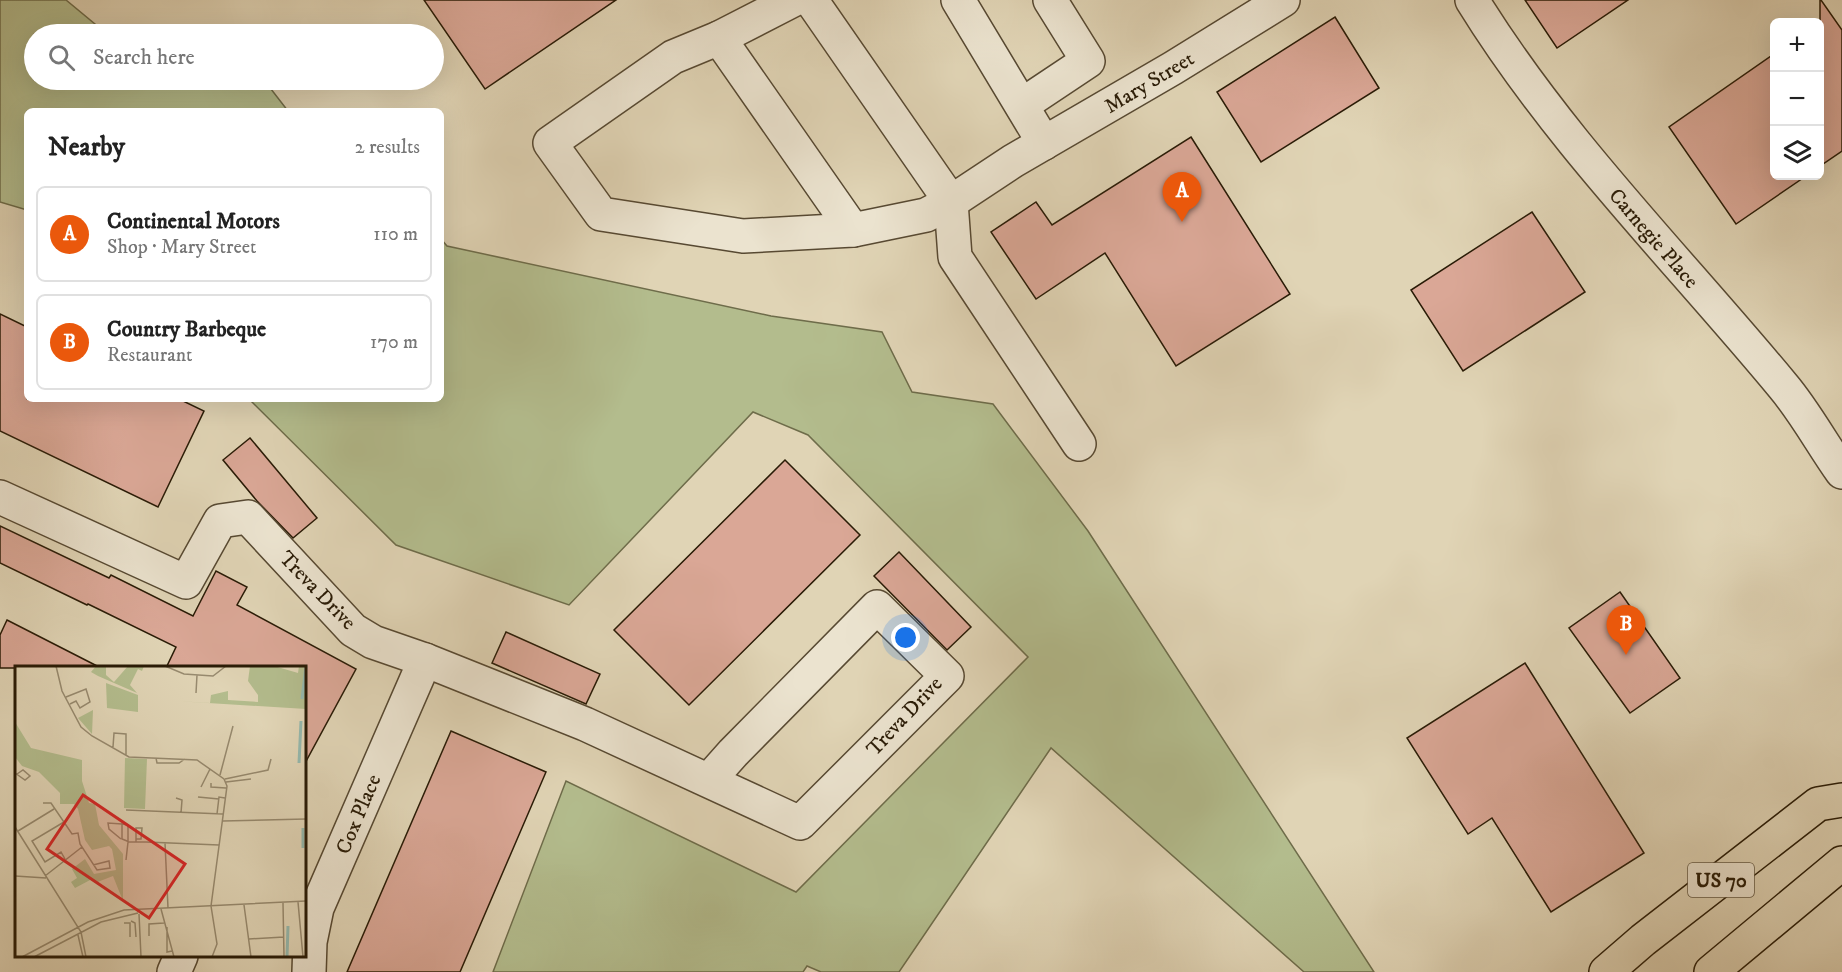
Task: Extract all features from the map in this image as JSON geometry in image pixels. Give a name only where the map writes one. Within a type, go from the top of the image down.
[{"type":"highway","name":"US 70","points":[[1606,972],[1643,940],[1818,804],[1842,800]]},
{"type":"highway","name":"US 70","points":[[1711,972],[1842,862]]},
{"type":"street","points":[[793,0],[719,38],[853,230]]},
{"type":"street","points":[[811,0],[951,202],[955,257],[1079,444]]},
{"type":"street","points":[[958,0],[1044,143]]},
{"type":"street","points":[[1022,105],[1088,61],[1050,0]]},
{"type":"street","name":"Mary Street","points":[[719,38],[673,57],[550,143],[601,214],[743,236],[853,230],[926,215],[1283,0]]},
{"type":"street","name":"Carnegie Place","points":[[1472,0],[1495,37],[1559,125],[1623,203],[1785,388],[1842,472]]},
{"type":"street","name":"Treva Drive","points":[[0,497],[186,582],[220,520],[248,517],[353,630],[373,642],[425,660],[585,724],[800,823],[947,676],[877,607],[709,780]]},
{"type":"street","name":"Cox Place","points":[[308,952],[317,908],[425,660]]},
{"type":"street","points":[[174,972],[181,957]]},
{"type":"green space","points":[[0,0],[66,0],[95,24],[24,24],[24,90],[272,90],[286,108],[24,108],[24,209],[0,202]]},
{"type":"green space","points":[[444,242],[447,246],[771,316],[882,332],[912,392],[993,404],[1088,531],[1374,972],[1304,972],[1051,748],[899,972],[821,972],[807,966],[803,972],[493,972],[566,781],[796,892],[1028,657],[808,435],[753,412],[569,605],[396,545],[252,402],[444,402]]},
{"type":"building","points":[[424,0],[616,0],[485,89],[444,29],[444,24],[440,24]]},
{"type":"building","points":[[1525,0],[1628,0],[1557,48]]},
{"type":"building","points":[[1821,0],[1842,30],[1842,151],[1824,163],[1824,18],[1820,18]]},
{"type":"building","points":[[1335,17],[1379,88],[1261,162],[1217,92]]},
{"type":"building","points":[[1770,57],[1770,180],[1800,180],[1736,224],[1669,127]]},
{"type":"building","points":[[1191,137],[1290,294],[1176,366],[1105,253],[1036,299],[991,232],[1036,202],[1052,225]]},
{"type":"building","points":[[1532,212],[1585,292],[1463,371],[1411,290]]},
{"type":"building","points":[[0,314],[24,326],[24,402],[185,402],[204,411],[158,507],[0,431]]},
{"type":"building","points":[[250,438],[317,518],[293,538],[257,501],[223,460]]},
{"type":"building","points":[[785,460],[860,535],[689,705],[614,630]]},
{"type":"building","points":[[0,526],[109,578],[111,575],[193,616],[216,571],[247,587],[237,605],[356,669],[306,761],[306,666],[167,666],[176,647],[0,563]]},
{"type":"building","points":[[899,552],[971,627],[947,650],[874,576]]},
{"type":"building","points":[[1620,592],[1680,678],[1630,713],[1569,628]]},
{"type":"building","points":[[7,620],[97,666],[0,668],[0,635]]},
{"type":"building","points":[[506,632],[600,674],[586,704],[492,663]]},
{"type":"building","points":[[1525,663],[1644,853],[1551,912],[1492,818],[1468,834],[1407,738]]},
{"type":"building","points":[[451,731],[546,772],[460,972],[347,972]]},
{"type":"place","name":"Continental Motors","points":[[1182,222]]},
{"type":"place","name":"Country Barbeque","points":[[1626,655]]}]
